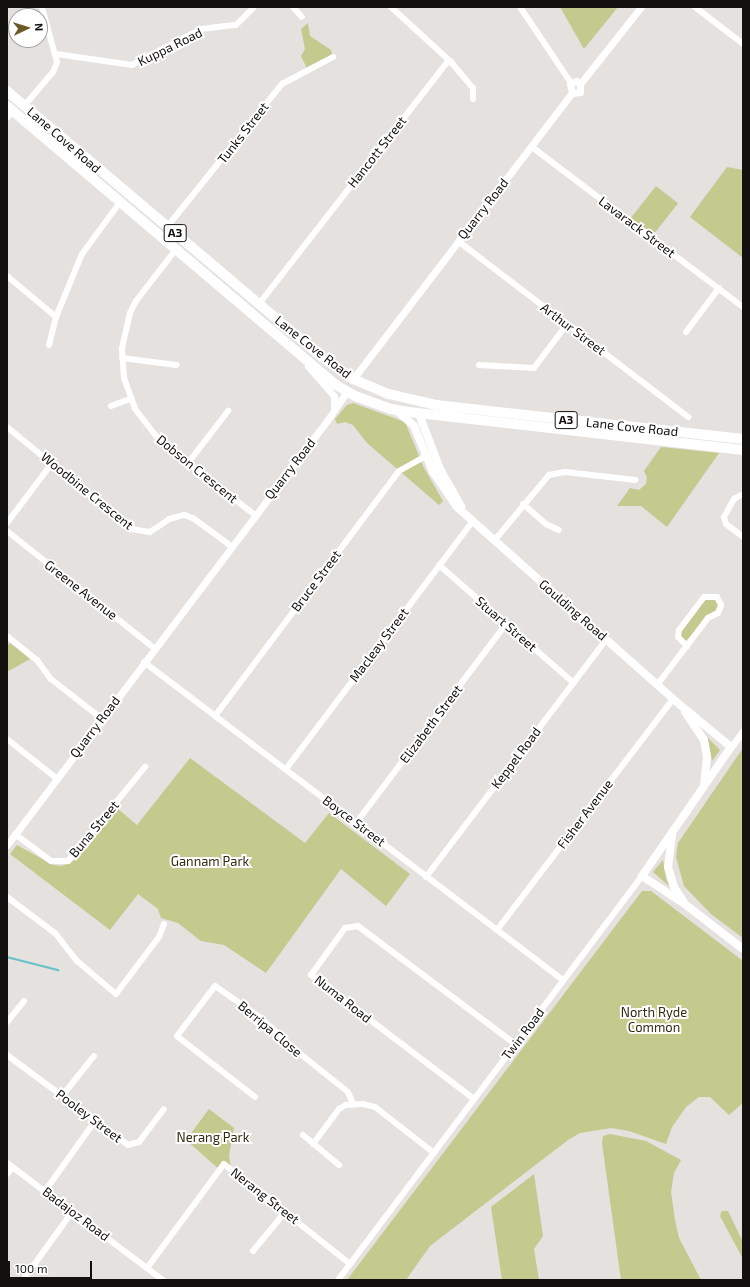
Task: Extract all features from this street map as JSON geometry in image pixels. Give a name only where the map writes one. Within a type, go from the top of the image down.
[{"type":"highway","name":"Lane Cove Road","points":[[7,91],[323,358],[353,379],[389,394],[455,408],[743,439]]},
{"type":"highway","name":"Lane Cove Road","points":[[9,111],[121,201],[300,354],[346,391],[395,410],[419,414],[743,450]]},
{"type":"highway","name":"Quarry Road","points":[[346,391],[353,379]]},
{"type":"highway","points":[[389,394],[413,408],[419,414]]},
{"type":"main road","name":"Goulding Road","points":[[395,410],[414,426],[430,455],[446,494],[472,522],[729,749]]},
{"type":"main road","name":"Goulding Road","points":[[419,414],[430,455]]},
{"type":"main road","name":"Goulding Road","points":[[673,699],[701,732],[706,749],[704,785]]},
{"type":"main road","points":[[692,720],[729,749]]},
{"type":"main road","name":"Twin Road","points":[[643,874],[729,749]]},
{"type":"main road","points":[[672,832],[668,861],[670,874],[676,891],[684,904]]},
{"type":"main road","points":[[643,874],[743,950]]},
{"type":"street","points":[[24,106],[56,67],[56,54],[42,7]]},
{"type":"street","name":"Kuppa Road","points":[[56,54],[132,65],[202,29],[236,25],[254,7]]},
{"type":"street","points":[[293,7],[302,17]]},
{"type":"street","points":[[391,7],[448,61],[473,88],[472,99]]},
{"type":"street","points":[[520,7],[572,83],[580,84],[641,7]]},
{"type":"street","points":[[695,7],[743,44]]},
{"type":"street","name":"Tunks Street","points":[[167,227],[282,84],[333,57]]},
{"type":"street","name":"Hancott Street","points":[[259,304],[448,61]]},
{"type":"street","points":[[572,83],[569,88],[572,93]]},
{"type":"street","name":"Quarry Road","points":[[353,379],[572,93],[580,92],[580,84]]},
{"type":"street","name":"Lavarack Street","points":[[532,147],[743,307]]},
{"type":"street","points":[[49,345],[56,317],[82,254],[121,201]]},
{"type":"street","name":"Arthur Street","points":[[458,241],[688,417]]},
{"type":"street","name":"Dobson Crescent","points":[[177,248],[136,301],[126,325],[122,358],[130,399],[150,430],[188,463],[255,515]]},
{"type":"street","points":[[7,276],[56,317]]},
{"type":"street","points":[[686,332],[719,288]]},
{"type":"street","points":[[479,365],[534,368],[567,324]]},
{"type":"street","points":[[300,354],[334,396],[335,405],[329,418]]},
{"type":"street","points":[[122,358],[177,365]]},
{"type":"street","name":"Quarry Road","points":[[7,845],[101,718],[329,418],[346,391]]},
{"type":"street","points":[[111,406],[130,399]]},
{"type":"street","points":[[188,463],[228,411]]},
{"type":"street","name":"Woodbine Crescent","points":[[7,427],[136,531],[150,532],[169,519],[184,514],[193,518],[231,546]]},
{"type":"street","name":"Bruce Street","points":[[214,716],[399,471],[430,455]]},
{"type":"street","points":[[7,523],[52,463]]},
{"type":"street","points":[[494,541],[542,480],[556,472],[636,480]]},
{"type":"street","points":[[743,494],[734,499],[724,517],[726,524],[743,537]]},
{"type":"street","points":[[523,504],[546,524],[559,530]]},
{"type":"street","name":"Macleay Street","points":[[286,769],[472,522]]},
{"type":"street","name":"Greene Avenue","points":[[7,531],[154,648]]},
{"type":"street","name":"Stuart Street","points":[[440,565],[574,683]]},
{"type":"street","points":[[657,685],[687,646],[708,618],[718,613],[721,605],[717,597],[704,597],[679,630],[678,637],[687,646]]},
{"type":"street","name":"Elizabeth Street","points":[[356,823],[506,624]]},
{"type":"street","points":[[7,636],[37,660],[51,679],[101,718]]},
{"type":"street","name":"Keppel Road","points":[[426,877],[606,640]]},
{"type":"street","name":"Boyce Street","points":[[144,662],[563,980]]},
{"type":"street","name":"Fisher Avenue","points":[[497,930],[673,699]]},
{"type":"street","name":"Twin Road","points":[[729,749],[743,731]]},
{"type":"street","points":[[7,739],[56,778]]},
{"type":"street","name":"Buna Street","points":[[15,834],[51,861],[68,860],[145,767]]},
{"type":"street","name":"Twin Road","points":[[338,1280],[643,874]]},
{"type":"street","points":[[7,897],[55,933],[77,961],[116,994],[159,937],[164,924]]},
{"type":"street","name":"Numa Road","points":[[474,1098],[311,975],[345,928],[358,926],[515,1044]]},
{"type":"street","name":"Berripa Close","points":[[255,1097],[177,1036],[215,986],[261,1018],[298,1052],[348,1092],[353,1104]]},
{"type":"street","points":[[7,1022],[24,1001]]},
{"type":"street","name":"Pooley Street","points":[[7,1055],[128,1145],[134,1145],[164,1109]]},
{"type":"street","points":[[62,1096],[94,1056]]},
{"type":"street","points":[[313,1144],[333,1114],[342,1107],[353,1104],[375,1107],[434,1153]]},
{"type":"street","points":[[45,1191],[95,1121]]},
{"type":"street","points":[[303,1136],[339,1165]]},
{"type":"street","name":"Badajoz Road","points":[[7,1163],[163,1280]]},
{"type":"street","name":"Nerang Street","points":[[147,1268],[224,1164],[350,1264]]},
{"type":"street","points":[[7,1174],[12,1167]]},
{"type":"street","points":[[23,1280],[72,1212]]},
{"type":"street","points":[[253,1251],[285,1212]]},
{"type":"green space","points":[[560,7],[618,7],[584,49]]},
{"type":"green space","points":[[308,23],[310,36],[331,50],[333,57],[308,70],[301,56],[305,49],[301,29]]},
{"type":"green space","points":[[727,167],[743,170],[743,258],[690,217]]},
{"type":"green space","points":[[656,186],[678,203],[653,236],[631,218]]},
{"type":"green space","points":[[353,403],[405,422],[424,468],[443,501],[439,505],[367,443],[353,425],[345,422],[337,424],[335,419],[347,405]]},
{"type":"green space","points":[[661,447],[719,453],[667,527],[641,506],[617,506],[630,488],[639,490],[646,484],[647,477],[644,471]]},
{"type":"green space","points":[[712,597],[719,603],[717,610],[686,641],[681,637],[680,632],[704,600]]},
{"type":"green space","points":[[10,643],[30,659],[7,672],[7,646]]},
{"type":"green space","points":[[707,737],[720,750],[712,761],[709,745]]},
{"type":"green space","points":[[743,748],[743,938],[711,914],[684,886],[676,857],[678,843]]},
{"type":"green space","name":"Gannam Park","points":[[190,758],[305,843],[329,813],[410,874],[386,906],[341,869],[266,973],[224,945],[201,941],[178,923],[161,918],[158,909],[138,894],[110,930],[10,854],[17,845],[53,865],[62,866],[70,863],[76,859],[117,808],[137,825]]},
{"type":"green space","points":[[663,860],[666,878],[669,886],[653,872]]},
{"type":"green space","name":"North Ryde Common","points":[[642,891],[651,891],[743,961],[743,1103],[729,1115],[710,1097],[699,1097],[686,1107],[672,1127],[666,1144],[629,1131],[611,1128],[580,1133],[568,1140],[430,1246],[406,1280],[347,1280]]},
{"type":"green space","name":"Nerang Park","points":[[209,1109],[234,1128],[229,1155],[231,1170],[224,1164],[220,1170],[186,1140]]},
{"type":"green space","points":[[610,1134],[646,1141],[681,1160],[674,1173],[671,1192],[675,1220],[679,1238],[701,1280],[621,1280],[602,1143],[603,1136]]},
{"type":"green space","points":[[534,1174],[543,1236],[534,1249],[539,1280],[502,1280],[491,1207]]},
{"type":"green space","points":[[722,1211],[728,1211],[743,1242],[743,1259],[720,1216]]},
{"type":"waterway","points":[[7,957],[58,970]]}]
